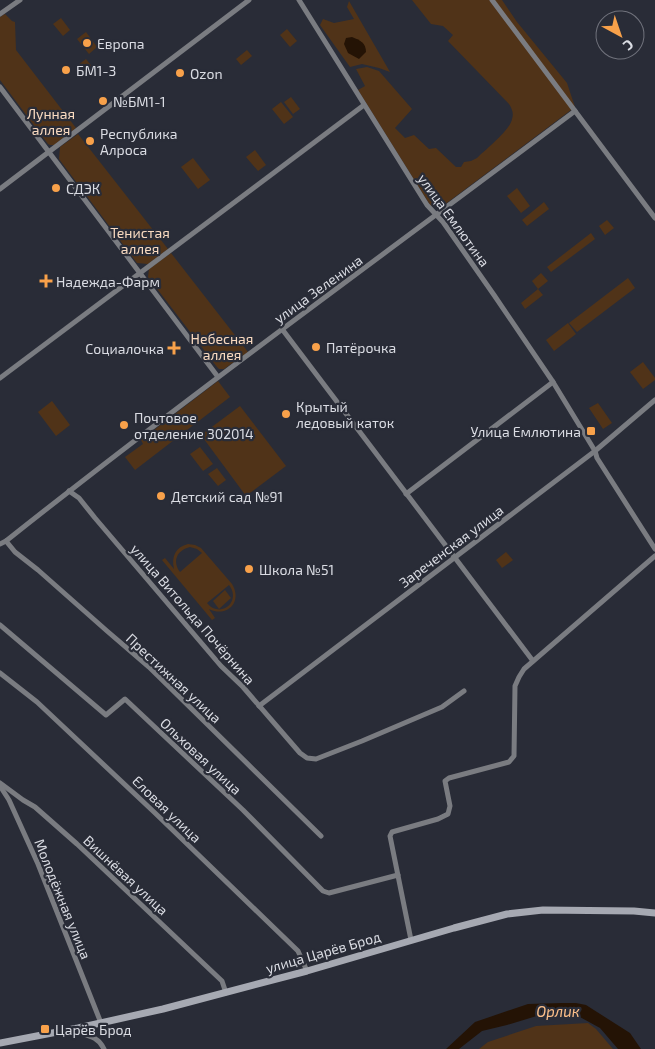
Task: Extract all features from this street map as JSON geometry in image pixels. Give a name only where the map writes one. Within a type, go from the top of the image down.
[{"type":"street","points":[[0,14],[20,0]]},
{"type":"street","points":[[0,188],[249,0]]},
{"type":"street","name":"улица Емлютина","points":[[299,0],[427,204],[443,222],[553,382],[595,451],[597,458],[655,549]]},
{"type":"street","points":[[492,0],[655,218]]},
{"type":"street","points":[[0,87],[218,377]]},
{"type":"street","points":[[0,378],[364,105]]},
{"type":"street","name":"улица Зеленина","points":[[3,543],[218,377],[575,111]]},
{"type":"street","points":[[282,329],[533,661]]},
{"type":"street","points":[[406,494],[553,382]]},
{"type":"street","name":"Зареченская улица","points":[[258,706],[595,451],[655,400]]},
{"type":"street","name":"улица Витольда Почёрнина","points":[[69,491],[79,498],[221,666],[243,687],[306,758],[316,759],[362,741],[442,707],[464,692]]},
{"type":"street","name":"Престижная улица","points":[[3,543],[38,570],[149,667],[321,836]]},
{"type":"street","points":[[411,940],[390,836],[392,832],[438,819],[448,814],[450,806],[445,781],[448,778],[509,762],[514,756],[515,686],[524,669],[655,556]]},
{"type":"street","name":"Ольховая улица","points":[[0,625],[106,715],[125,699],[242,810],[323,891],[329,893],[398,875]]},
{"type":"street","name":"Еловая улица","points":[[0,673],[37,702],[169,826],[298,951],[307,970]]},
{"type":"street","name":"Вишнёвая улица","points":[[0,784],[35,807],[84,851],[222,981],[226,993]]},
{"type":"street","name":"Молодёжная улица","points":[[0,784],[10,800],[38,864],[101,1023]]},
{"type":"street","name":"улица Царёв Брод","points":[[0,1044],[101,1023],[226,993],[495,916],[543,910],[654,910]]},
{"type":"street","points":[[78,1028],[80,1033],[92,1036],[101,1042],[104,1049]]},
{"type":"green space","points":[[412,0],[502,0],[517,22],[567,83],[575,107],[440,208],[430,205],[358,90],[365,86],[356,69],[367,67],[379,71],[412,109],[395,128],[405,138],[414,135],[429,149],[436,148],[456,167],[461,167],[464,162],[477,158],[503,134],[511,123],[513,113],[509,104],[448,41],[453,35],[443,26],[431,24]]},
{"type":"green space","points":[[349,1],[390,72],[362,64],[350,67],[320,25],[323,19],[334,23],[354,19],[347,7]]},
{"type":"green space","name":"Лунная аллея","points":[[5,14],[15,22],[16,50],[76,128],[54,145],[48,144],[0,80],[0,17]]},
{"type":"green space","points":[[61,18],[70,30],[63,36],[53,24]]},
{"type":"green space","points":[[287,29],[297,41],[290,47],[280,35]]},
{"type":"green space","name":"Европа","points":[[86,32],[97,47],[89,54],[77,39]]},
{"type":"green space","points":[[247,50],[252,56],[241,65],[236,59]]},
{"type":"green space","points":[[86,59],[93,68],[84,74],[78,65]]},
{"type":"green space","points":[[291,97],[300,109],[293,114],[284,102]]},
{"type":"green space","points":[[281,102],[293,117],[284,124],[272,109]]},
{"type":"green space","name":"Тенистая аллея","points":[[78,134],[168,249],[148,264],[137,263],[59,159],[60,147]]},
{"type":"green space","points":[[255,150],[266,165],[258,171],[246,157]]},
{"type":"green space","points":[[193,158],[210,180],[198,189],[181,167]]},
{"type":"green space","points":[[517,188],[530,206],[521,213],[507,196]]},
{"type":"green space","points":[[544,202],[549,209],[527,226],[522,220]]},
{"type":"green space","points":[[607,220],[614,228],[605,235],[599,226]]},
{"type":"green space","points":[[591,233],[595,239],[551,272],[547,267]]},
{"type":"green space","name":"Небесная аллея","points":[[171,253],[248,352],[224,369],[217,367],[148,277],[149,269]]},
{"type":"green space","points":[[541,273],[548,281],[538,289],[532,281]]},
{"type":"green space","points":[[628,278],[635,288],[577,332],[569,323]]},
{"type":"green space","points":[[538,289],[543,295],[525,309],[521,303]]},
{"type":"green space","points":[[568,323],[576,334],[554,351],[546,340]]},
{"type":"green space","points":[[643,362],[655,380],[643,389],[630,372]]},
{"type":"green space","points":[[218,381],[230,397],[135,470],[125,457],[143,444],[141,440]]},
{"type":"green space","points":[[52,401],[70,425],[56,436],[38,412]]},
{"type":"green space","points":[[598,403],[612,423],[603,429],[589,408]]},
{"type":"green space","points":[[240,406],[286,466],[246,496],[201,435]]},
{"type":"green space","points":[[200,447],[213,464],[203,471],[190,454]]},
{"type":"green space","points":[[217,468],[226,480],[218,486],[208,474]]},
{"type":"green space","points":[[184,545],[195,545],[201,548],[232,584],[235,591],[236,597],[234,602],[227,610],[216,611],[209,609],[215,618],[212,620],[162,560],[165,558],[174,569],[173,560],[175,553]],"holes":[[[190,547],[202,553],[180,572],[176,564],[177,556]],[[229,585],[233,597],[231,602],[223,609],[212,608],[207,603]]]},
{"type":"green space","points":[[506,552],[513,560],[502,568],[496,560]]},
{"type":"green space","points":[[225,590],[231,598],[219,609],[213,601]]},
{"type":"green space","points":[[588,1023],[596,1029],[613,1049],[479,1049],[488,1042],[536,1026]]},
{"type":"water","points":[[352,37],[365,46],[366,52],[359,59],[348,53],[344,44],[346,38]]},
{"type":"water","name":"Орлик","points":[[576,1003],[586,1005],[630,1033],[641,1049],[618,1049],[600,1028],[578,1016],[540,1015],[482,1031],[459,1049],[446,1049],[475,1022],[528,1004]]},
{"type":"place","name":"Европа","points":[[87,43]]},
{"type":"place","name":"БМ1-3","points":[[66,70]]},
{"type":"place","name":"Ozon","points":[[180,73]]},
{"type":"place","name":"№БМ1-1","points":[[103,101]]},
{"type":"place","name":"Республика Алроса","points":[[90,141]]},
{"type":"place","name":"СДЭК","points":[[56,188]]},
{"type":"place","name":"Надежда-Фарм","points":[[46,281]]},
{"type":"place","name":"Пятёрочка","points":[[316,347]]},
{"type":"place","name":"Социалочка","points":[[174,348]]},
{"type":"place","name":"Крытый ледовый каток","points":[[286,414]]},
{"type":"place","name":"Почтовое отделение 302014","points":[[124,425]]},
{"type":"place","name":"Улица Емлютина","points":[[591,431]]},
{"type":"place","name":"Детский сад №91","points":[[161,496]]},
{"type":"place","name":"Школа №51","points":[[249,569]]},
{"type":"place","name":"Царёв Брод","points":[[45,1029]]}]
